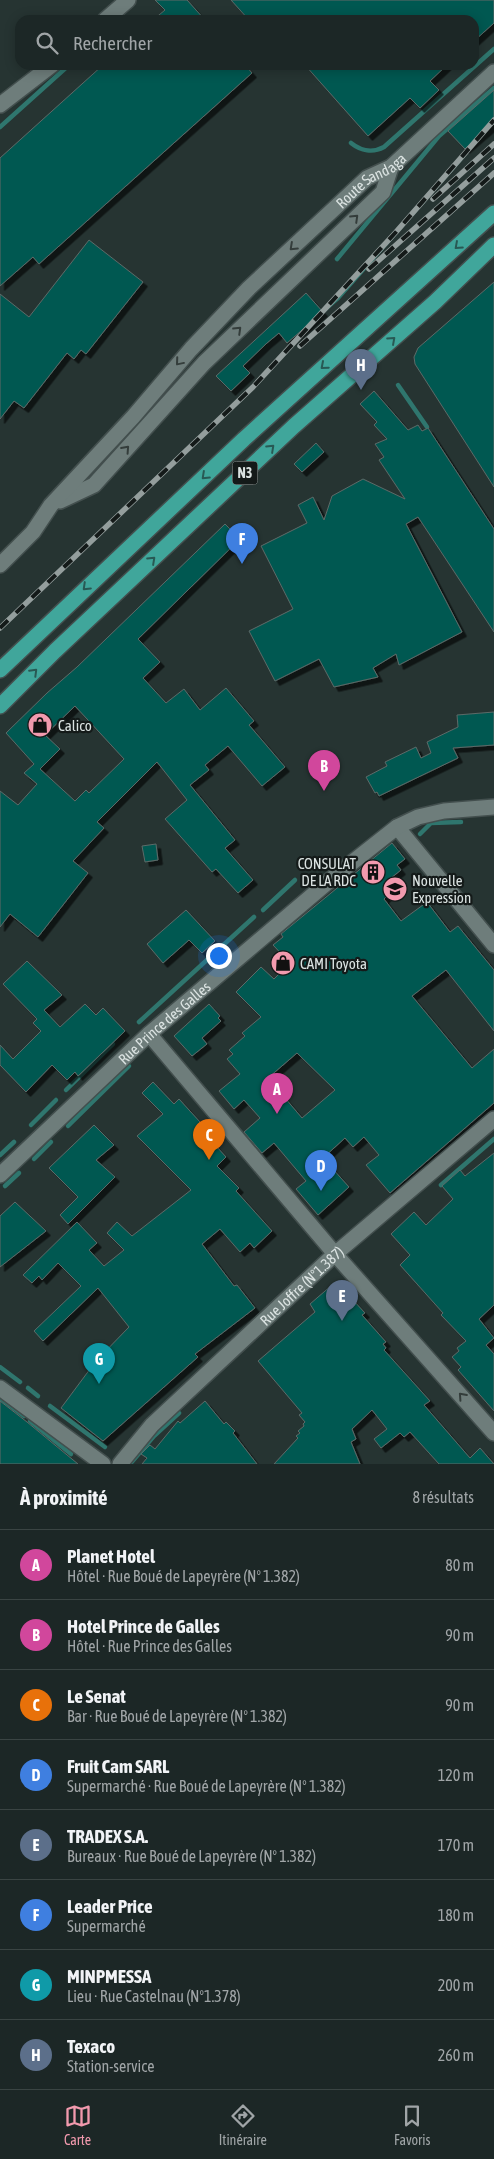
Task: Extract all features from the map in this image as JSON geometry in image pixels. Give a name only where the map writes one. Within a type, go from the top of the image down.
[{"type":"highway","name":"N3","points":[[0,670],[244,439],[494,213]]},
{"type":"highway","name":"N3","points":[[0,706],[55,651],[294,426],[435,302],[494,245]]},
{"type":"street","points":[[111,15],[128,0]]},
{"type":"street","points":[[0,105],[46,70]]},
{"type":"street","name":"Route Sandaga","points":[[0,565],[33,532],[51,504],[133,417],[191,348],[249,288],[367,178],[391,167],[494,72]]},
{"type":"street","points":[[51,504],[94,485],[204,363],[383,192],[391,167]]},
{"type":"street","points":[[133,417],[144,429]]},
{"type":"street","points":[[81,474],[94,485]]},
{"type":"street","name":"Rue Prince des Galles","points":[[0,1175],[149,1034],[334,876],[397,827],[418,816],[494,807]]},
{"type":"street","points":[[397,827],[494,944]]},
{"type":"street","points":[[149,1034],[335,1254],[494,1433]]},
{"type":"street","name":"Rue Joffre (N°1.387)","points":[[120,1464],[152,1426],[335,1254],[494,1118]]},
{"type":"street","points":[[0,1388],[103,1464]]},
{"type":"building","points":[[155,0],[187,0],[200,15],[159,15],[165,10]]},
{"type":"building","points":[[231,0],[494,0],[494,23],[479,36],[479,15],[244,15]]},
{"type":"building","points":[[97,70],[249,70],[252,73],[39,264],[33,257],[0,286],[0,158]]},
{"type":"building","points":[[309,70],[442,70],[430,81],[439,90],[420,108],[410,98],[368,136]]},
{"type":"building","points":[[494,90],[494,124],[465,149],[448,131]]},
{"type":"building","points":[[89,240],[143,282],[86,354],[81,350],[74,359],[67,353],[24,408],[14,401],[0,419],[0,294],[29,317]]},
{"type":"building","points":[[494,282],[494,487],[415,364],[414,357],[418,348]]},
{"type":"building","points":[[306,293],[323,312],[287,343],[279,333],[267,343],[243,366],[250,373],[231,391],[216,376]]},
{"type":"building","points":[[374,391],[408,430],[418,425],[422,431],[428,428],[494,529],[494,632],[418,517],[406,524],[462,632],[399,665],[396,654],[373,668],[378,677],[334,687],[319,659],[275,681],[249,631],[293,609],[261,546],[307,523],[298,505],[313,497],[324,520],[332,496],[363,479],[405,499],[379,460],[384,457],[375,444],[387,439],[374,425],[377,422],[360,404]]},
{"type":"building","points":[[316,443],[324,452],[302,472],[294,464]]},
{"type":"building","points":[[225,524],[240,539],[138,639],[160,662],[143,678],[166,703],[184,689],[200,710],[226,688],[254,721],[249,725],[285,767],[262,786],[228,746],[205,765],[209,770],[190,785],[235,840],[225,848],[253,880],[238,893],[216,869],[212,872],[165,819],[187,800],[157,762],[97,822],[104,828],[73,861],[88,873],[38,937],[10,914],[0,927],[0,791],[18,805],[37,784],[24,773],[34,764],[6,733]],"holes":[[[75,706],[124,759],[89,793],[86,790],[75,801],[40,769],[60,749],[45,735]]]},
{"type":"building","points":[[494,712],[494,745],[453,748],[458,758],[379,796],[377,792],[375,793],[366,777],[387,766],[385,762],[416,747],[421,758],[431,753],[427,742],[458,727],[457,715]]},
{"type":"building","points":[[392,843],[405,859],[397,865],[401,870],[386,882],[393,890],[384,899],[401,921],[427,902],[450,932],[458,926],[494,970],[494,1031],[446,970],[412,996],[472,1068],[494,1049],[494,1103],[390,1193],[366,1165],[379,1155],[364,1137],[353,1147],[345,1138],[323,1158],[349,1187],[318,1215],[296,1189],[306,1181],[274,1143],[262,1153],[244,1132],[260,1118],[244,1100],[234,1109],[219,1091],[240,1074],[227,1059],[233,1054],[229,1050],[245,1036],[242,1033],[261,1017],[236,992],[261,967],[274,979],[290,963],[273,945],[283,937],[281,934]],"holes":[[[297,1053],[335,1090],[302,1118],[268,1078]]]},
{"type":"building","points":[[156,844],[158,860],[145,862],[142,846]]},
{"type":"building","points":[[186,910],[215,941],[202,953],[189,940],[163,963],[147,944]]},
{"type":"building","points":[[27,961],[62,995],[44,1010],[60,1027],[85,1004],[96,1015],[103,1008],[125,1031],[78,1076],[75,1072],[67,1080],[52,1065],[26,1092],[0,1065],[0,1045],[13,1059],[41,1031],[33,1023],[37,1019],[3,984]]},
{"type":"building","points":[[209,1004],[220,1016],[218,1018],[221,1021],[202,1038],[207,1044],[192,1056],[174,1036]]},
{"type":"building","points":[[153,1082],[174,1104],[179,1099],[200,1122],[197,1125],[226,1157],[217,1166],[239,1188],[236,1191],[272,1231],[254,1248],[250,1243],[240,1252],[220,1229],[202,1244],[234,1286],[237,1285],[255,1308],[195,1354],[198,1357],[103,1441],[61,1408],[96,1361],[129,1327],[98,1288],[43,1341],[34,1331],[81,1286],[58,1263],[42,1280],[39,1276],[32,1283],[23,1275],[77,1222],[97,1243],[89,1250],[104,1266],[124,1250],[107,1233],[117,1222],[132,1236],[191,1190],[137,1136],[163,1114],[142,1093]]},
{"type":"building","points":[[94,1125],[114,1145],[96,1160],[115,1177],[68,1224],[60,1215],[78,1197],[49,1168]]},
{"type":"building","points":[[494,1153],[494,1305],[479,1319],[494,1338],[486,1345],[494,1354],[494,1411],[458,1370],[461,1367],[452,1357],[459,1351],[457,1348],[466,1341],[441,1315],[443,1313],[400,1265],[410,1255],[391,1234],[414,1212],[426,1225],[453,1199],[442,1186],[460,1170],[465,1176]]},
{"type":"building","points":[[15,1202],[46,1231],[0,1267],[0,1216]]},
{"type":"building","points":[[332,1285],[340,1286],[365,1313],[362,1315],[386,1342],[383,1344],[386,1348],[384,1350],[430,1401],[424,1405],[470,1458],[480,1448],[494,1464],[439,1464],[410,1432],[404,1437],[400,1433],[381,1448],[374,1439],[387,1429],[372,1410],[352,1429],[356,1439],[351,1442],[360,1464],[274,1464],[298,1438],[296,1436],[300,1433],[298,1431],[304,1426],[305,1422],[299,1415],[302,1413],[258,1361],[315,1312],[310,1304]]},
{"type":"building","points":[[0,1401],[27,1422],[78,1464],[0,1464]]},
{"type":"building","points":[[205,1401],[224,1424],[226,1422],[235,1431],[233,1433],[257,1464],[142,1464],[147,1458],[141,1454],[150,1445],[155,1449],[178,1421],[180,1423]]},
{"type":"waterway","points":[[479,62],[494,49]]},
{"type":"waterway","points":[[0,127],[63,70]]},
{"type":"waterway","points":[[351,143],[367,150],[376,150],[384,147],[470,70]]},
{"type":"waterway","points":[[337,259],[439,136],[494,88]]},
{"type":"waterway","points":[[324,310],[338,298],[463,156]]},
{"type":"waterway","points":[[398,385],[427,427]]},
{"type":"waterway","points":[[420,834],[431,823],[461,822]]},
{"type":"waterway","points":[[263,910],[295,880]]},
{"type":"waterway","points":[[139,1022],[254,917]]},
{"type":"waterway","points":[[66,1090],[113,1044]]},
{"type":"waterway","points":[[68,1126],[129,1066]]},
{"type":"waterway","points":[[31,1125],[56,1100]]},
{"type":"waterway","points":[[441,1185],[494,1139]]},
{"type":"waterway","points":[[0,1155],[14,1142]]},
{"type":"waterway","points":[[34,1159],[51,1142]]},
{"type":"waterway","points":[[5,1186],[19,1173]]},
{"type":"waterway","points":[[0,1367],[20,1382]]},
{"type":"waterway","points":[[28,1388],[38,1396]]},
{"type":"waterway","points":[[0,1398],[24,1416]]},
{"type":"waterway","points":[[50,1406],[105,1447]]},
{"type":"waterway","points":[[130,1464],[154,1436],[179,1413]]},
{"type":"waterway","points":[[30,1421],[71,1454]]},
{"type":"railway","points":[[0,628],[253,387],[396,232],[494,120]]},
{"type":"railway","points":[[433,199],[494,144]]},
{"type":"railway","points":[[369,269],[494,158]]},
{"type":"railway","points":[[300,346],[494,173]]},
{"type":"place","name":"Texaco","points":[[361,390]]},
{"type":"place","name":"Leader Price","points":[[242,564]]},
{"type":"place","name":"Calico","points":[[40,725]]},
{"type":"place","name":"Hotel Prince de Galles","points":[[324,791]]},
{"type":"place","name":"CONSULAT DE LA RDC","points":[[373,872]]},
{"type":"place","name":"Nouvelle Expression","points":[[395,889]]},
{"type":"place","name":"CAMI Toyota","points":[[283,963]]},
{"type":"place","name":"Planet Hotel","points":[[277,1114]]},
{"type":"place","name":"Le Senat","points":[[209,1160]]},
{"type":"place","name":"Fruit Cam SARL","points":[[321,1191]]},
{"type":"place","name":"TRADEX S.A.","points":[[342,1321]]},
{"type":"place","name":"MINPMESSA","points":[[99,1384]]}]
